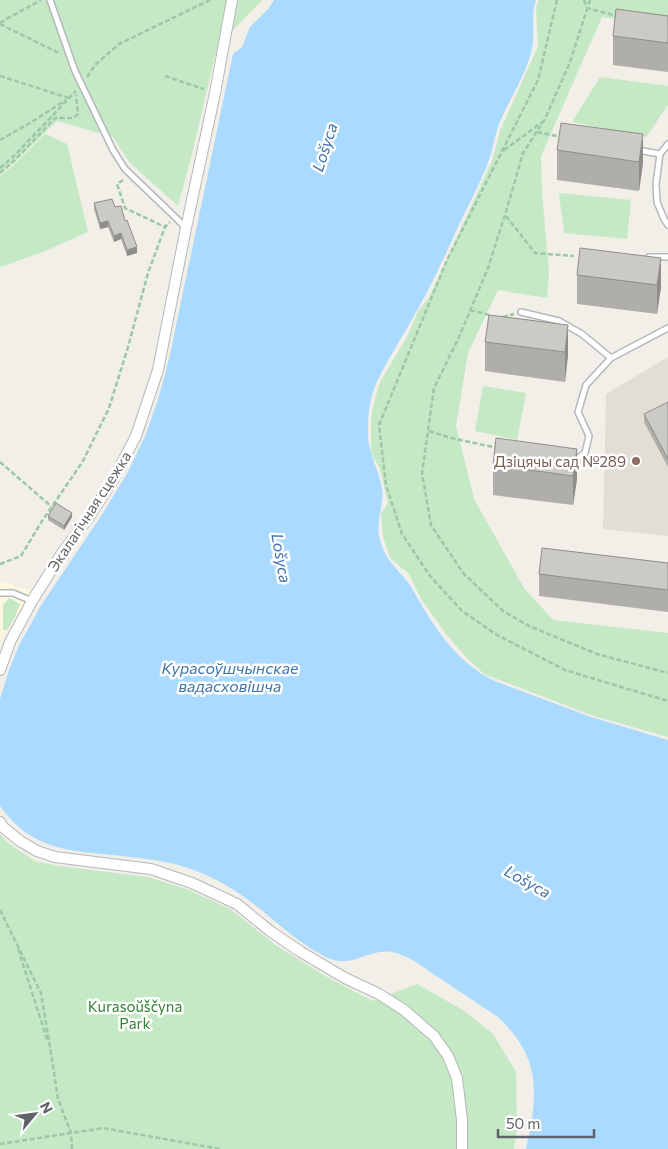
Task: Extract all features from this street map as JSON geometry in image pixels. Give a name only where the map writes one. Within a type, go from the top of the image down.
[{"type":"street","name":"Экалагічная сцежка","points":[[0,670],[8,642],[62,553],[89,517],[113,480],[136,436],[158,370],[215,93],[232,0]]},
{"type":"street","points":[[0,822],[4,828],[20,841],[37,851],[55,857],[151,869],[192,882],[237,904],[300,952],[404,1010],[434,1036],[448,1056],[457,1078],[462,1120],[462,1149]]},
{"type":"lane","points":[[50,0],[72,62],[113,150],[125,170],[186,228]]},
{"type":"lane","points":[[668,144],[660,154],[656,184],[657,202],[668,225]]},
{"type":"lane","points":[[628,148],[660,154]]},
{"type":"lane","points":[[641,257],[668,257]]},
{"type":"lane","points":[[521,312],[559,321],[582,334],[610,358]]},
{"type":"lane","points":[[563,459],[575,460],[585,453],[589,436],[578,412],[586,385],[610,358],[668,328]]},
{"type":"lane","points":[[0,593],[12,593],[32,601]]},
{"type":"path","points":[[41,0],[0,24],[62,54]]},
{"type":"path","points":[[82,83],[95,65],[119,44],[210,0]]},
{"type":"path","points":[[557,0],[538,80],[447,260],[379,426],[386,485],[402,534],[430,576],[462,611],[497,635],[565,670],[668,701]]},
{"type":"path","points":[[584,0],[587,8]]},
{"type":"path","points":[[590,0],[570,62],[545,119],[523,153],[488,268],[459,337],[434,388],[422,473],[431,524],[463,572],[503,611],[528,626],[598,654],[668,673]]},
{"type":"path","points":[[587,8],[613,15],[625,14]]},
{"type":"path","points":[[0,76],[70,98]]},
{"type":"path","points":[[165,76],[215,93]]},
{"type":"path","points":[[0,168],[13,157],[76,90],[78,114],[73,118],[55,118],[0,173]]},
{"type":"path","points":[[0,140],[70,98]]},
{"type":"path","points":[[502,151],[545,119]]},
{"type":"path","points":[[537,132],[565,138]]},
{"type":"path","points":[[126,177],[117,184],[125,208],[165,227]]},
{"type":"path","points":[[505,216],[536,253],[574,256]]},
{"type":"path","points":[[0,564],[21,556],[83,461],[109,408],[148,273],[165,227],[170,221]]},
{"type":"path","points":[[470,310],[493,316]]},
{"type":"path","points":[[501,318],[521,312]]},
{"type":"path","points":[[429,431],[451,438],[504,449]]},
{"type":"path","points":[[0,462],[52,506]]},
{"type":"path","points":[[0,910],[41,992],[58,1099],[71,1133],[72,1149]]},
{"type":"path","points":[[15,938],[52,1052]]},
{"type":"path","points":[[0,1144],[103,1128],[220,1149]]},
{"type":"shaded area","name":"Дзіцячы сад №289","points":[[668,357],[668,536],[603,529],[606,394]]},
{"type":"shaded area","points":[[5,581],[19,588],[33,590],[0,642],[0,582]]},
{"type":"green space","points":[[0,0],[262,0],[217,47],[178,206],[129,162],[113,137],[57,121],[7,169],[0,173]]},
{"type":"green space","points":[[539,0],[668,0],[668,26],[602,17],[541,156],[542,193],[549,272],[547,298],[498,290],[468,353],[456,426],[474,499],[524,588],[553,620],[668,633],[668,737],[594,716],[484,674],[447,635],[421,599],[409,574],[390,558],[383,537],[381,514],[388,503],[380,469],[371,453],[371,418],[375,399],[380,382],[408,335],[418,311],[429,298],[492,161],[500,131],[538,46],[536,7]]},
{"type":"green space","points":[[600,77],[668,86],[668,105],[646,137],[572,122]]},
{"type":"green space","points":[[45,134],[67,144],[88,232],[43,252],[0,267],[0,176]]},
{"type":"green space","points":[[559,193],[631,200],[627,239],[564,233]]},
{"type":"green space","points":[[483,386],[526,393],[517,440],[475,431]]},
{"type":"green space","points":[[9,598],[20,604],[7,630],[3,630],[3,605]]},
{"type":"green space","name":"Kurasoŭščyna Park","points":[[0,834],[8,843],[35,861],[59,866],[148,877],[189,890],[230,909],[277,946],[327,977],[373,1001],[417,984],[463,1010],[493,1034],[516,1072],[517,1128],[514,1149],[0,1149]]},
{"type":"water","name":"Курасоўшчынскае вадасховішча","points":[[274,0],[536,0],[533,13],[531,53],[499,124],[486,168],[432,283],[376,383],[370,406],[368,438],[382,493],[378,524],[385,553],[410,585],[438,630],[459,655],[470,666],[497,682],[591,717],[668,740],[668,1149],[526,1149],[534,1094],[533,1078],[523,1047],[498,1017],[422,966],[392,952],[375,953],[344,961],[326,957],[294,937],[257,906],[211,877],[169,863],[64,849],[50,845],[24,831],[0,806],[0,699],[9,670],[19,645],[42,604],[103,513],[128,472],[146,434],[169,359],[233,54],[242,47],[250,27],[269,8]]},
{"type":"building","points":[[616,9],[668,16],[668,43],[613,36]]},
{"type":"building","points":[[561,123],[643,134],[639,162],[557,150]]},
{"type":"building","points":[[112,199],[115,207],[121,206],[125,221],[127,220],[137,247],[127,250],[121,233],[114,236],[108,221],[100,223],[94,203]]},
{"type":"building","points":[[580,248],[661,258],[657,285],[577,275]]},
{"type":"building","points":[[489,315],[568,325],[565,352],[485,342]]},
{"type":"building","points":[[668,402],[668,459],[644,414]]},
{"type":"building","points":[[496,438],[577,449],[573,476],[493,465]]},
{"type":"building","points":[[56,503],[72,513],[64,526],[48,516]]},
{"type":"building","points":[[542,548],[668,563],[668,590],[539,574]]},
{"type":"place","name":"Дзіцячы сад №289","points":[[636,461]]},
{"type":"water label","name":"Lošyca","points":[[324,147]]},
{"type":"water label","name":"Lošyca","points":[[282,558]]},
{"type":"water label","name":"Lošyca","points":[[528,881]]}]
